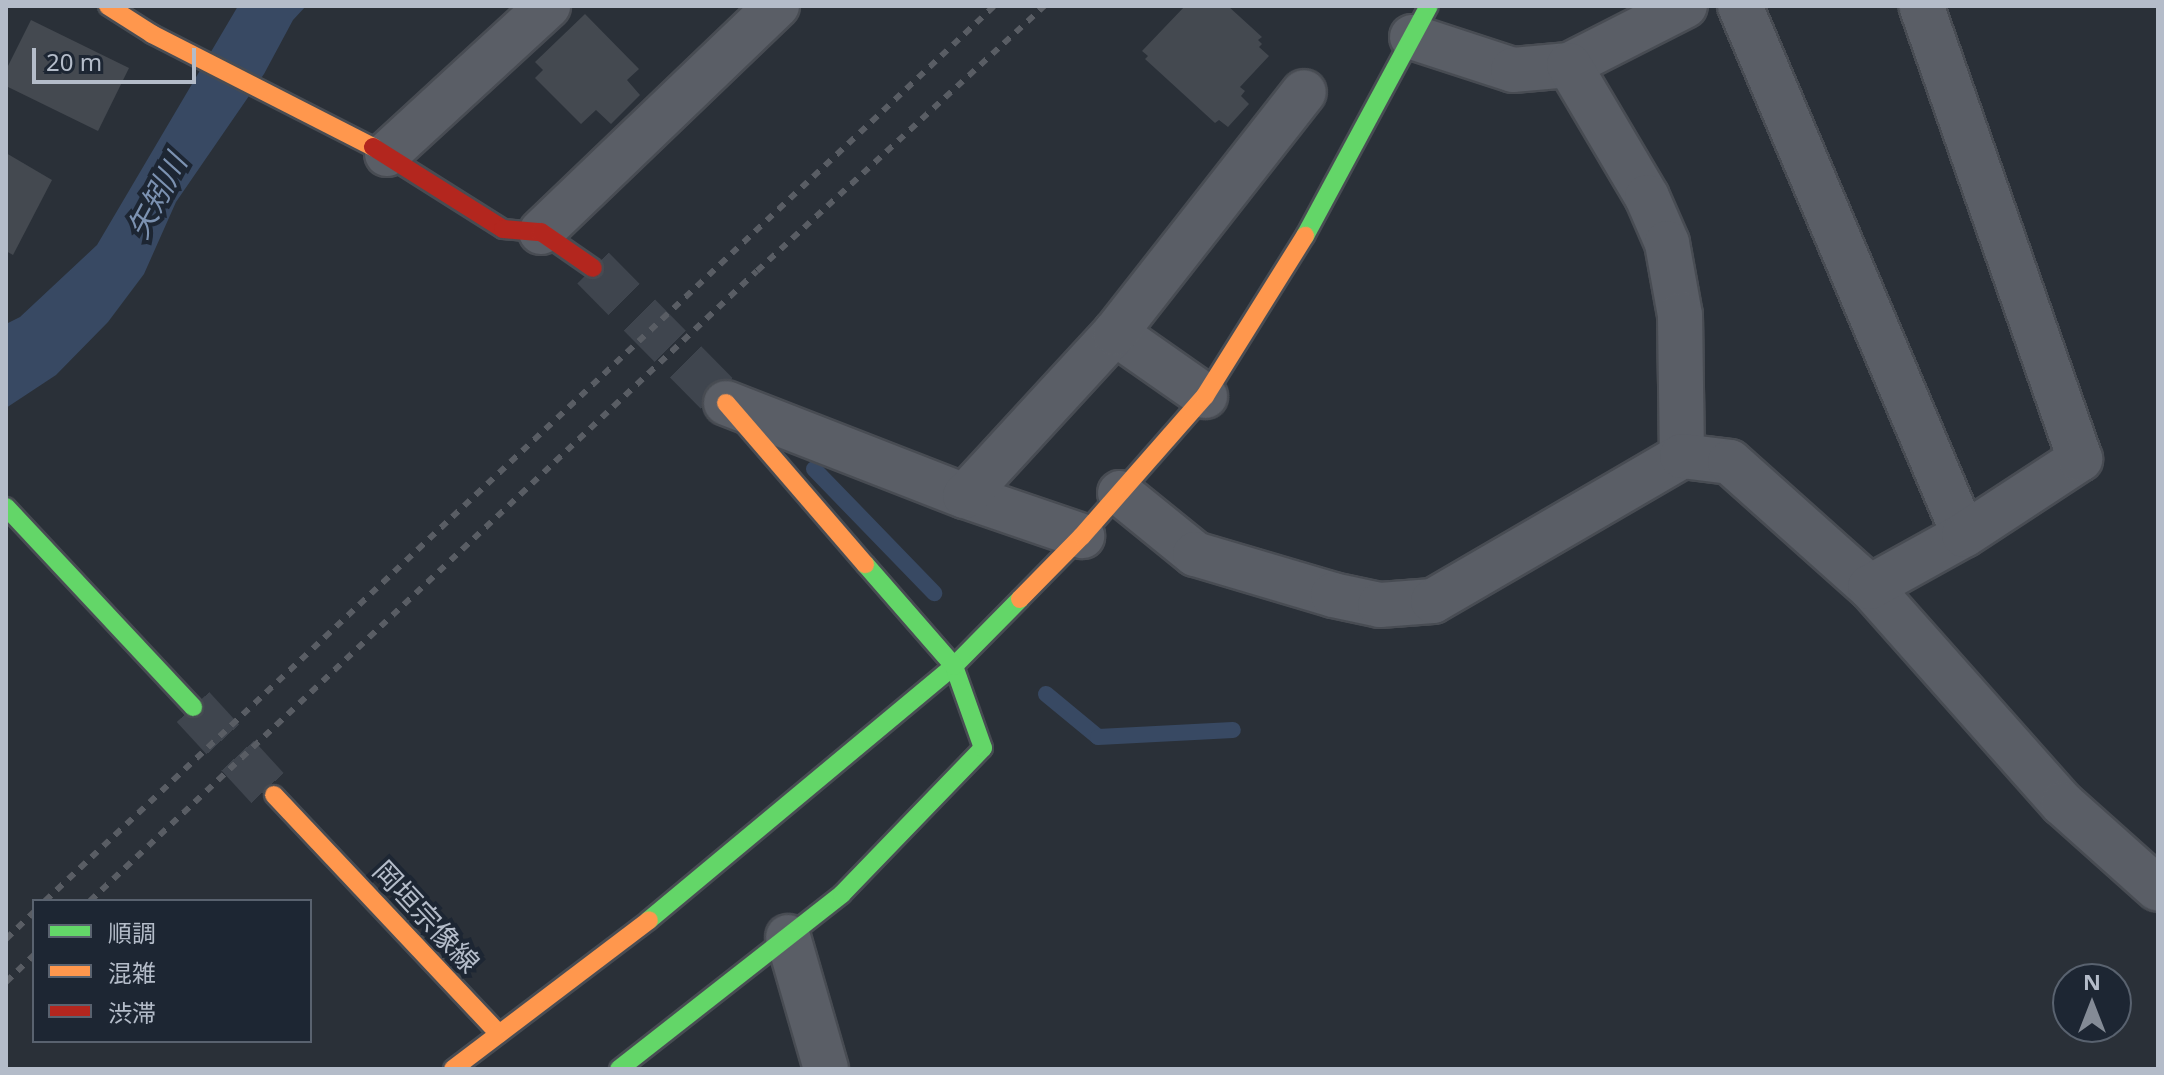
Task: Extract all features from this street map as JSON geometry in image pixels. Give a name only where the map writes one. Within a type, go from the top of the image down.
[{"type":"street","points":[[108,6],[152,34],[387,154],[503,229],[541,232],[593,268]]},
{"type":"street","points":[[387,154],[548,6]]},
{"type":"street","points":[[541,232],[777,6]]},
{"type":"street","points":[[453,1069],[699,881],[954,666],[1082,536],[1205,396],[1294,257],[1421,21],[1513,70],[1569,65],[1685,6]]},
{"type":"street","points":[[1740,6],[1964,535]]},
{"type":"street","points":[[1870,587],[1964,535],[2080,459],[1921,6]]},
{"type":"street","points":[[1569,65],[1647,197],[1667,243],[1680,315],[1682,456]]},
{"type":"street","points":[[965,496],[1115,333],[1304,92]]},
{"type":"street","points":[[1115,333],[1205,396]]},
{"type":"street","points":[[726,403],[965,496],[1082,536]]},
{"type":"street","points":[[619,1069],[842,894],[983,748],[954,666],[726,403]]},
{"type":"street","points":[[1120,493],[1195,554],[1333,595],[1380,605],[1433,601],[1682,456],[1730,462],[1870,587],[2063,804],[2158,889]]},
{"type":"street","points":[[8,512],[193,707]]},
{"type":"street","name":"岡垣宗像線","points":[[274,795],[499,1034]]},
{"type":"street","points":[[788,937],[826,1069]]},
{"type":"water","name":"矢矧川","points":[[238,6],[306,6],[293,20],[264,74],[176,202],[144,274],[108,322],[56,375],[6,408],[6,324],[20,317],[97,245]]},
{"type":"building","points":[[1185,6],[1228,6],[1262,37],[1258,40],[1262,44],[1259,47],[1269,56],[1240,87],[1245,91],[1241,96],[1249,104],[1228,127],[1219,120],[1215,123],[1145,59],[1148,56],[1142,51]]},
{"type":"building","points":[[585,14],[639,69],[627,80],[640,95],[611,124],[596,110],[581,124],[535,78],[543,70],[535,62]]},
{"type":"building","points":[[31,20],[129,68],[98,131],[6,86],[6,70]]},
{"type":"building","points":[[6,153],[52,180],[13,255],[6,251]]},
{"type":"waterway","points":[[814,469],[934,593]]},
{"type":"waterway","points":[[1046,694],[1098,737],[1233,730]]},
{"type":"tunnel","points":[[593,268],[726,403]]},
{"type":"tunnel","points":[[193,707],[274,795]]},
{"type":"railway","points":[[47,899],[994,6]]},
{"type":"railway","points":[[92,899],[757,271],[1044,6]]},
{"type":"railway","points":[[6,939],[32,914]]},
{"type":"railway","points":[[6,982],[32,957]]},
{"type":"traffic: fast","points":[[1305,236],[1429,6]]},
{"type":"traffic: fast","points":[[6,507],[193,707]]},
{"type":"traffic: fast","points":[[619,1069],[842,894],[983,748],[954,666],[865,564]]},
{"type":"traffic: fast","points":[[649,920],[954,666],[1020,599]]},
{"type":"traffic: slow","points":[[108,6],[152,34],[373,147]]},
{"type":"traffic: slow","points":[[1020,599],[1082,536],[1205,396],[1305,236]]},
{"type":"traffic: slow","points":[[726,403],[865,564]]},
{"type":"traffic: slow","points":[[274,795],[499,1034]]},
{"type":"traffic: slow","points":[[453,1069],[649,920]]},
{"type":"traffic: jam","points":[[373,147],[503,229],[541,232],[593,268]]}]
